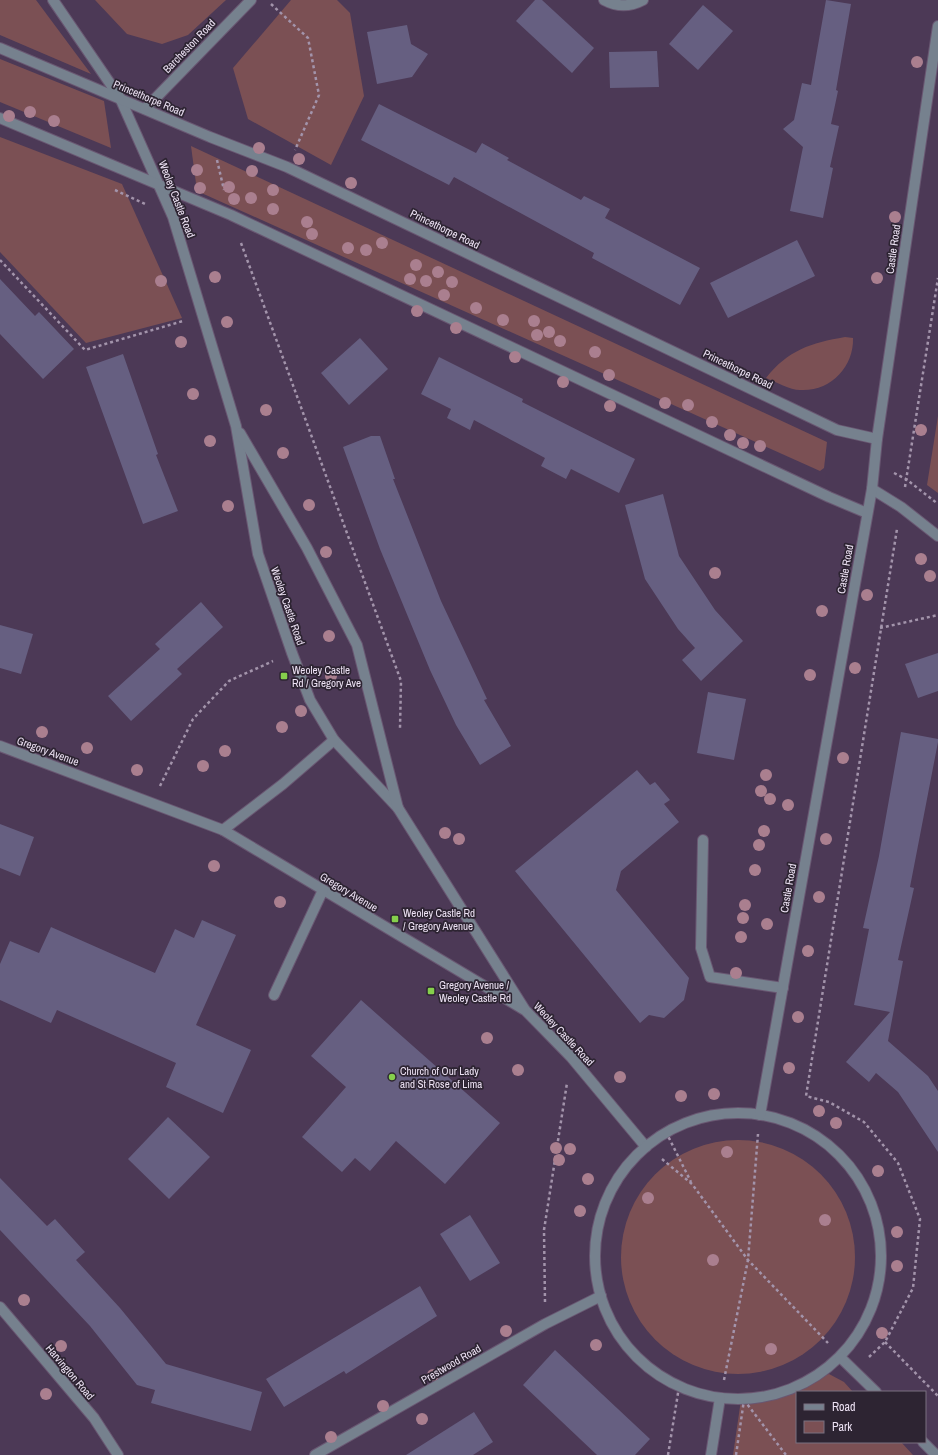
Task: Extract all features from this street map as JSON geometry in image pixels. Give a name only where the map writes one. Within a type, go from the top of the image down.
[{"type":"street","name":"Weoley Castle Road","points":[[53,0],[120,98],[160,184],[173,217],[204,315],[236,426],[258,554],[310,700],[334,740],[398,808],[525,1010],[571,1057],[646,1146]]},
{"type":"street","name":"Barcheston Road","points":[[145,109],[251,0]]},
{"type":"street","points":[[604,0],[611,4],[623,6],[635,4],[643,0]]},
{"type":"street","name":"Castle Road","points":[[760,1115],[872,489],[877,439],[938,26]]},
{"type":"street","name":"Princethorpe Road","points":[[0,48],[210,137],[287,167],[837,430],[877,439]]},
{"type":"street","points":[[0,118],[231,215],[829,497],[867,513]]},
{"type":"street","name":"Weoley Castle Road","points":[[236,426],[307,548],[357,645],[398,808]]},
{"type":"street","points":[[872,489],[901,507],[938,536]]},
{"type":"street","points":[[223,830],[283,784],[334,740]]},
{"type":"street","name":"Gregory Avenue","points":[[0,746],[223,830],[525,1010]]},
{"type":"street","points":[[704,840],[701,948],[710,977],[783,988]]},
{"type":"street","points":[[274,994],[323,890]]},
{"type":"street","points":[[725,1114],[760,1115],[787,1122],[813,1134],[836,1152],[855,1173],[869,1198],[878,1225],[881,1254],[879,1282],[871,1309],[858,1334],[840,1357],[813,1379],[780,1394],[744,1400],[720,1398],[679,1386],[653,1371],[630,1350],[612,1325],[601,1296],[596,1263],[597,1237],[607,1199],[624,1170],[646,1146],[666,1132],[695,1120],[725,1114]]},
{"type":"street","name":"Prestwood Road","points":[[314,1455],[545,1324],[601,1296]]},
{"type":"street","name":"Harvington Road","points":[[0,1307],[94,1418],[118,1455]]},
{"type":"street","points":[[840,1357],[875,1391]]},
{"type":"street","points":[[711,1455],[720,1398]]},
{"type":"street","points":[[924,1443],[936,1455]]},
{"type":"path","points":[[266,0],[308,38],[319,95],[287,167]]},
{"type":"path","points":[[210,137],[231,215],[401,681],[400,729]]},
{"type":"path","points":[[0,260],[85,350],[204,315]]},
{"type":"path","points":[[855,1370],[885,1342],[913,1288],[920,1219],[898,1163],[864,1122],[829,1102],[806,1096],[880,628],[906,479],[938,278]]},
{"type":"path","points":[[875,464],[906,479],[938,504]]},
{"type":"path","points":[[880,628],[938,615]]},
{"type":"path","points":[[151,802],[193,719],[229,681],[292,653]]},
{"type":"path","points":[[545,1324],[544,1230],[571,1057]]},
{"type":"path","points":[[720,1398],[748,1260],[760,1115]]},
{"type":"path","points":[[666,1132],[692,1184],[748,1260],[840,1357]]},
{"type":"path","points":[[646,1146],[692,1184]]},
{"type":"path","points":[[885,1342],[938,1396]]},
{"type":"path","points":[[668,1455],[679,1386]]},
{"type":"path","points":[[736,1455],[744,1400]]},
{"type":"path","points":[[744,1400],[786,1455]]},
{"type":"green space","points":[[0,0],[36,0],[91,74],[0,35]]},
{"type":"green space","points":[[95,0],[226,0],[188,35],[162,44],[127,34]]},
{"type":"green space","points":[[291,0],[337,0],[350,13],[364,96],[331,165],[248,119],[233,68]]},
{"type":"green space","points":[[0,59],[104,101],[111,148],[0,102]]},
{"type":"green space","points":[[0,137],[122,184],[182,318],[86,343],[0,252]]},
{"type":"green space","points":[[191,146],[827,442],[824,468],[820,471],[197,191]]},
{"type":"green space","points":[[845,337],[853,338],[852,349],[845,368],[838,376],[821,387],[811,390],[796,390],[766,378],[774,368],[801,349],[821,342]]},
{"type":"green space","points":[[938,416],[938,493],[927,485]]},
{"type":"green space","points":[[727,1140],[749,1140],[783,1149],[803,1160],[821,1174],[835,1192],[846,1212],[853,1234],[855,1257],[853,1280],[846,1302],[835,1322],[821,1340],[812,1348],[793,1360],[772,1369],[749,1374],[727,1374],[704,1369],[683,1360],[664,1348],[647,1331],[635,1312],[626,1291],[621,1268],[621,1246],[626,1223],[635,1202],[647,1183],[664,1166],[683,1154],[704,1145]]},
{"type":"green space","points":[[829,1374],[844,1382],[852,1391],[796,1391],[796,1443],[902,1443],[913,1455],[733,1455],[742,1393],[764,1392]]},
{"type":"building","points":[[535,0],[542,0],[594,48],[572,73],[516,21]]},
{"type":"building","points":[[826,0],[851,4],[836,90],[838,91],[831,124],[839,126],[830,167],[833,168],[823,218],[790,211],[803,147],[783,129],[794,120],[802,83],[811,85]]},
{"type":"building","points":[[703,5],[733,31],[698,70],[669,44]]},
{"type":"building","points":[[407,25],[411,44],[428,54],[412,77],[377,84],[367,32]]},
{"type":"building","points":[[657,51],[659,87],[610,88],[609,52]]},
{"type":"building","points":[[379,104],[476,153],[482,143],[509,158],[507,160],[581,200],[584,196],[610,209],[605,218],[700,268],[680,305],[592,258],[594,253],[454,177],[449,185],[361,140]]},
{"type":"building","points":[[797,240],[815,276],[728,318],[710,283]]},
{"type":"building","points":[[0,279],[35,316],[39,312],[74,349],[43,379],[0,334]]},
{"type":"building","points":[[360,338],[388,369],[349,405],[321,373]]},
{"type":"building","points":[[123,354],[158,454],[156,455],[178,511],[143,524],[86,367]]},
{"type":"building","points":[[439,357],[523,399],[522,402],[635,459],[619,493],[571,469],[566,479],[541,466],[545,458],[474,420],[470,430],[447,418],[451,409],[421,394]]},
{"type":"building","points":[[371,436],[380,436],[395,479],[393,479],[441,601],[487,699],[484,700],[511,746],[480,765],[456,725],[430,670],[380,549],[343,447]]},
{"type":"building","points":[[663,494],[679,556],[715,610],[743,641],[701,681],[682,660],[695,648],[678,629],[645,579],[625,505]]},
{"type":"building","points":[[201,602],[223,627],[177,669],[182,674],[131,721],[108,696],[160,649],[155,644]]},
{"type":"building","points":[[0,625],[33,634],[21,674],[0,668]]},
{"type":"building","points":[[938,653],[938,691],[918,698],[905,664]]},
{"type":"building","points":[[708,692],[746,699],[734,760],[697,753]]},
{"type":"building","points":[[901,732],[938,739],[938,742],[910,887],[914,888],[898,960],[903,961],[888,1041],[928,1076],[938,1091],[938,1152],[898,1092],[876,1073],[869,1082],[846,1062],[890,1012],[854,1005],[869,929],[863,928],[879,856]]},
{"type":"building","points":[[637,770],[650,785],[655,782],[670,800],[664,804],[679,822],[621,871],[616,890],[689,978],[684,1000],[664,1018],[649,1015],[640,1023],[515,871]]},
{"type":"building","points":[[0,824],[34,837],[20,876],[0,868]]},
{"type":"building","points":[[202,920],[236,935],[196,1025],[251,1050],[223,1113],[166,1087],[176,1063],[57,1010],[51,1023],[0,1000],[0,964],[10,941],[39,953],[51,927],[155,973],[175,929],[194,938]]},
{"type":"building","name":"Church of Our Lady and St Rose of Lima","points":[[361,1000],[500,1123],[445,1184],[396,1141],[370,1171],[355,1158],[342,1172],[302,1137],[346,1087],[311,1056]]},
{"type":"building","points":[[168,1117],[210,1157],[169,1199],[128,1159]]},
{"type":"building","points":[[0,1178],[47,1226],[55,1219],[85,1252],[76,1260],[120,1308],[166,1364],[262,1392],[251,1431],[151,1403],[155,1390],[137,1385],[90,1326],[0,1230]]},
{"type":"building","points":[[470,1215],[500,1263],[470,1281],[440,1234]]},
{"type":"building","points":[[420,1286],[437,1316],[346,1374],[344,1371],[284,1407],[266,1379]]},
{"type":"building","points":[[555,1350],[650,1439],[635,1455],[597,1455],[523,1385]]},
{"type":"building","points":[[474,1412],[493,1442],[473,1455],[406,1455]]},
{"type":"place","name":"Weoley Castle Rd / Gregory Ave","points":[[284,676]]},
{"type":"place","name":"Weoley Castle Rd / Gregory Avenue","points":[[395,919]]},
{"type":"place","name":"Gregory Avenue / Weoley Castle Rd","points":[[431,991]]},
{"type":"place","name":"Church of Our Lady and St Rose of Lima","points":[[392,1077]]}]
